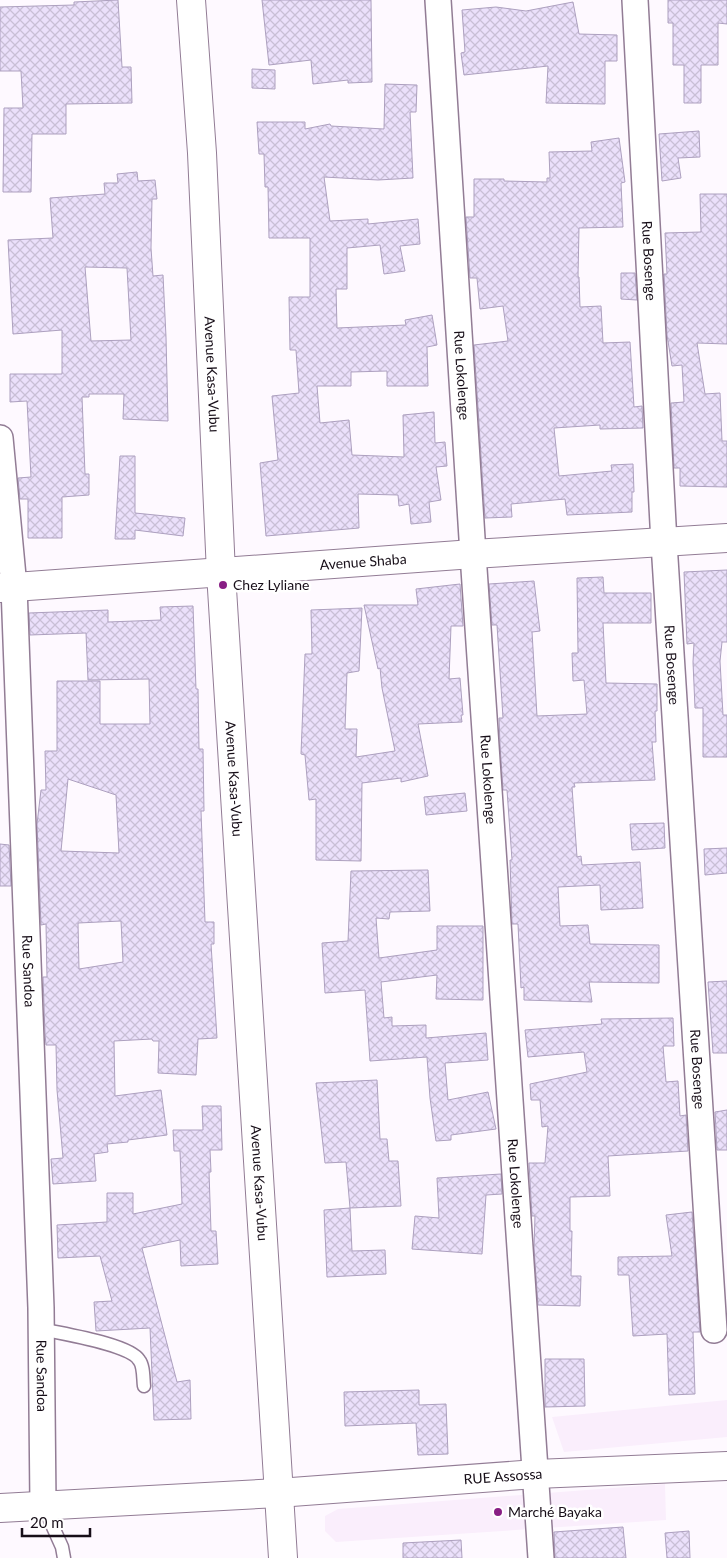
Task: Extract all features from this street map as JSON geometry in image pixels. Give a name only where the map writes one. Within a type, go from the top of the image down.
[{"type":"main road","name":"Avenue Kasa-Vubu","points":[[191,0],[202,153],[221,573],[283,1558]]},
{"type":"main road","name":"Avenue Shaba","points":[[7,587],[727,538]]},
{"type":"main road","name":"RUE Assossa","points":[[0,1508],[278,1493],[536,1474],[727,1466]]},
{"type":"street","name":"Rue Lokolenge","points":[[438,0],[540,1558]]},
{"type":"street","name":"Rue Bosenge","points":[[635,0],[664,543],[714,1330]]},
{"type":"street","name":"Rue Sandoa","points":[[0,438],[41,1329],[43,1505]]},
{"type":"lane","points":[[41,1329],[113,1345],[133,1353],[141,1361],[144,1386]]},
{"type":"lane","points":[[43,1505],[62,1547],[64,1558]]},
{"type":"shaded area","points":[[727,1400],[727,1437],[564,1452],[552,1417]]},
{"type":"shaded area","name":"Marché Bayaka","points":[[665,1484],[666,1520],[336,1542],[325,1531],[325,1516],[338,1509]]},
{"type":"building","points":[[118,0],[122,67],[131,67],[132,103],[66,104],[66,134],[32,134],[31,192],[3,192],[4,108],[23,108],[21,71],[0,71],[0,7],[74,5],[74,2]]},
{"type":"building","points":[[262,0],[371,0],[372,82],[348,83],[348,80],[313,84],[311,60],[269,65]]},
{"type":"building","points":[[668,0],[727,0],[727,24],[718,23],[718,65],[701,65],[701,103],[684,103],[684,65],[673,65],[673,23],[668,23]]},
{"type":"building","points":[[573,2],[579,34],[617,35],[617,61],[605,61],[605,104],[546,103],[548,66],[464,75],[461,53],[465,52],[462,10],[496,7],[526,11]]},
{"type":"building","points":[[252,69],[275,70],[275,89],[252,88]]},
{"type":"building","points":[[385,84],[417,85],[416,112],[410,112],[413,178],[378,180],[324,177],[330,221],[368,219],[368,224],[418,219],[420,244],[400,246],[405,271],[384,274],[380,245],[347,248],[347,289],[336,289],[337,328],[406,325],[405,320],[432,315],[437,345],[427,347],[428,386],[387,386],[387,371],[351,372],[351,386],[317,386],[320,423],[349,420],[352,455],[404,457],[403,415],[434,412],[435,443],[445,442],[447,466],[436,467],[441,500],[429,502],[431,522],[411,524],[409,504],[399,506],[398,495],[358,494],[359,528],[266,536],[260,463],[278,460],[272,396],[299,393],[296,350],[290,350],[289,297],[310,297],[310,238],[269,238],[268,187],[265,187],[264,154],[259,154],[257,122],[305,122],[305,129],[330,124],[331,126],[384,129]]},
{"type":"building","points":[[699,131],[700,157],[678,158],[681,178],[662,181],[659,134]]},
{"type":"building","points":[[619,138],[625,182],[621,183],[623,227],[579,228],[578,277],[580,307],[601,306],[603,343],[630,342],[634,407],[642,406],[643,428],[600,429],[600,425],[554,428],[559,476],[612,471],[611,465],[633,464],[634,492],[632,492],[632,512],[567,515],[565,499],[511,504],[512,517],[485,518],[474,345],[508,341],[503,306],[480,309],[477,278],[470,278],[466,217],[474,217],[474,179],[547,182],[547,178],[550,178],[549,152],[592,151],[591,142]]},
{"type":"building","points":[[137,172],[138,181],[155,180],[157,199],[152,199],[151,248],[153,276],[163,275],[168,421],[123,419],[124,394],[89,394],[89,397],[82,397],[85,474],[89,474],[89,495],[62,497],[62,538],[28,538],[28,499],[20,499],[18,478],[31,477],[27,401],[10,402],[10,374],[62,374],[62,330],[13,334],[8,240],[53,238],[50,198],[105,194],[104,183],[118,183],[117,174]],"holes":[[[85,267],[127,268],[131,340],[91,341]]]},
{"type":"building","points":[[700,194],[727,194],[727,344],[697,343],[705,394],[720,393],[722,441],[727,441],[727,487],[680,486],[680,468],[674,468],[671,403],[684,402],[682,365],[672,366],[667,335],[664,274],[667,274],[665,233],[701,232]]},
{"type":"building","points":[[621,273],[635,273],[637,300],[621,299]]},
{"type":"building","points":[[120,456],[135,456],[135,513],[185,518],[183,536],[135,530],[135,539],[115,539]]},
{"type":"building","points":[[727,570],[727,642],[722,642],[720,661],[723,715],[727,715],[727,757],[703,757],[703,708],[695,708],[694,643],[687,644],[684,572]]},
{"type":"building","points":[[603,577],[604,593],[651,593],[651,623],[603,623],[606,683],[657,684],[657,711],[655,711],[656,742],[652,742],[655,780],[574,783],[575,787],[572,787],[577,857],[581,856],[582,865],[640,862],[643,908],[601,910],[600,885],[558,887],[560,926],[588,925],[590,944],[659,945],[659,983],[589,982],[592,1002],[524,1000],[524,987],[521,988],[518,924],[512,924],[510,860],[512,860],[507,790],[503,790],[500,744],[499,718],[503,718],[497,625],[492,625],[489,584],[534,581],[540,631],[532,632],[537,716],[587,714],[584,680],[573,681],[572,653],[578,653],[577,578]]},
{"type":"building","points":[[460,584],[463,626],[451,626],[449,679],[460,678],[462,722],[418,724],[428,776],[401,782],[401,778],[362,783],[361,861],[316,860],[316,799],[309,800],[305,755],[301,754],[305,654],[312,654],[311,610],[362,608],[359,671],[347,673],[345,729],[357,729],[356,757],[395,751],[382,688],[380,668],[378,669],[364,605],[418,605],[416,589]]},
{"type":"building","points":[[193,606],[196,689],[198,689],[199,749],[203,749],[204,811],[201,811],[205,922],[214,922],[214,944],[211,944],[217,1038],[198,1039],[196,1075],[158,1073],[159,1041],[153,1041],[152,1039],[114,1041],[115,1096],[161,1090],[167,1135],[107,1144],[108,1152],[94,1154],[96,1181],[53,1184],[51,1159],[63,1158],[57,1090],[56,1045],[46,1045],[45,1034],[43,977],[47,977],[46,924],[41,925],[37,824],[41,790],[46,790],[45,751],[57,751],[57,681],[100,681],[100,724],[150,724],[149,679],[88,680],[86,633],[30,635],[29,613],[108,610],[108,622],[161,620],[160,607]],"holes":[[[68,779],[116,795],[119,853],[61,851]],[[121,921],[123,962],[79,969],[78,923]]]},
{"type":"building","points":[[465,793],[467,811],[426,815],[424,797]]},
{"type":"building","points":[[664,823],[665,848],[632,850],[630,824]]},
{"type":"building","points":[[0,844],[9,845],[11,886],[0,886]]},
{"type":"building","points":[[727,848],[727,873],[705,875],[704,849]]},
{"type":"building","points":[[428,870],[430,911],[390,912],[389,919],[376,918],[379,958],[437,950],[437,926],[483,926],[483,1000],[436,999],[437,975],[381,982],[384,1018],[392,1017],[392,1026],[426,1025],[426,1038],[486,1033],[488,1060],[445,1063],[448,1100],[488,1092],[496,1129],[451,1135],[451,1140],[436,1141],[427,1057],[370,1061],[365,990],[325,993],[322,943],[348,941],[351,871]]},
{"type":"building","points":[[727,981],[727,1053],[713,1053],[708,982]]},
{"type":"building","points":[[673,1018],[674,1046],[663,1046],[666,1082],[678,1081],[680,1116],[686,1115],[688,1151],[608,1156],[610,1196],[570,1197],[570,1231],[572,1231],[571,1276],[581,1276],[580,1306],[538,1305],[534,1248],[535,1216],[532,1216],[529,1163],[545,1163],[548,1126],[542,1127],[540,1100],[531,1100],[530,1084],[587,1072],[584,1052],[528,1057],[525,1030],[602,1024],[601,1019]]},
{"type":"building","points":[[377,1080],[380,1139],[387,1139],[389,1161],[398,1161],[401,1206],[350,1208],[346,1162],[325,1163],[316,1083]]},
{"type":"building","points":[[202,1106],[221,1106],[222,1150],[210,1150],[211,1172],[209,1172],[211,1231],[216,1231],[218,1264],[181,1266],[180,1240],[142,1248],[177,1382],[190,1380],[191,1419],[154,1420],[150,1328],[96,1331],[94,1302],[112,1301],[100,1256],[58,1258],[57,1225],[107,1222],[107,1193],[133,1193],[133,1214],[182,1204],[180,1151],[174,1151],[173,1130],[203,1130]]},
{"type":"building","points":[[727,1110],[727,1150],[717,1150],[715,1112]]},
{"type":"building","points":[[501,1174],[502,1194],[486,1195],[482,1254],[412,1249],[415,1216],[439,1218],[437,1178]]},
{"type":"building","points":[[350,1208],[352,1251],[385,1250],[386,1274],[327,1277],[324,1210]]},
{"type":"building","points":[[692,1212],[700,1332],[693,1332],[695,1394],[669,1395],[667,1334],[633,1336],[629,1275],[618,1275],[618,1257],[672,1256],[666,1215]]},
{"type":"building","points":[[545,1359],[584,1359],[585,1406],[545,1407]]},
{"type":"building","points":[[419,1390],[419,1405],[446,1404],[448,1454],[418,1455],[416,1423],[345,1426],[344,1392]]},
{"type":"building","points":[[623,1527],[626,1558],[555,1558],[554,1532]]},
{"type":"building","points":[[689,1531],[690,1558],[667,1558],[665,1533]]},
{"type":"building","points":[[461,1540],[462,1558],[403,1558],[403,1543]]},
{"type":"place","name":"Chez Lyliane","points":[[223,585]]},
{"type":"place","name":"Marché Bayaka","points":[[498,1512]]}]
